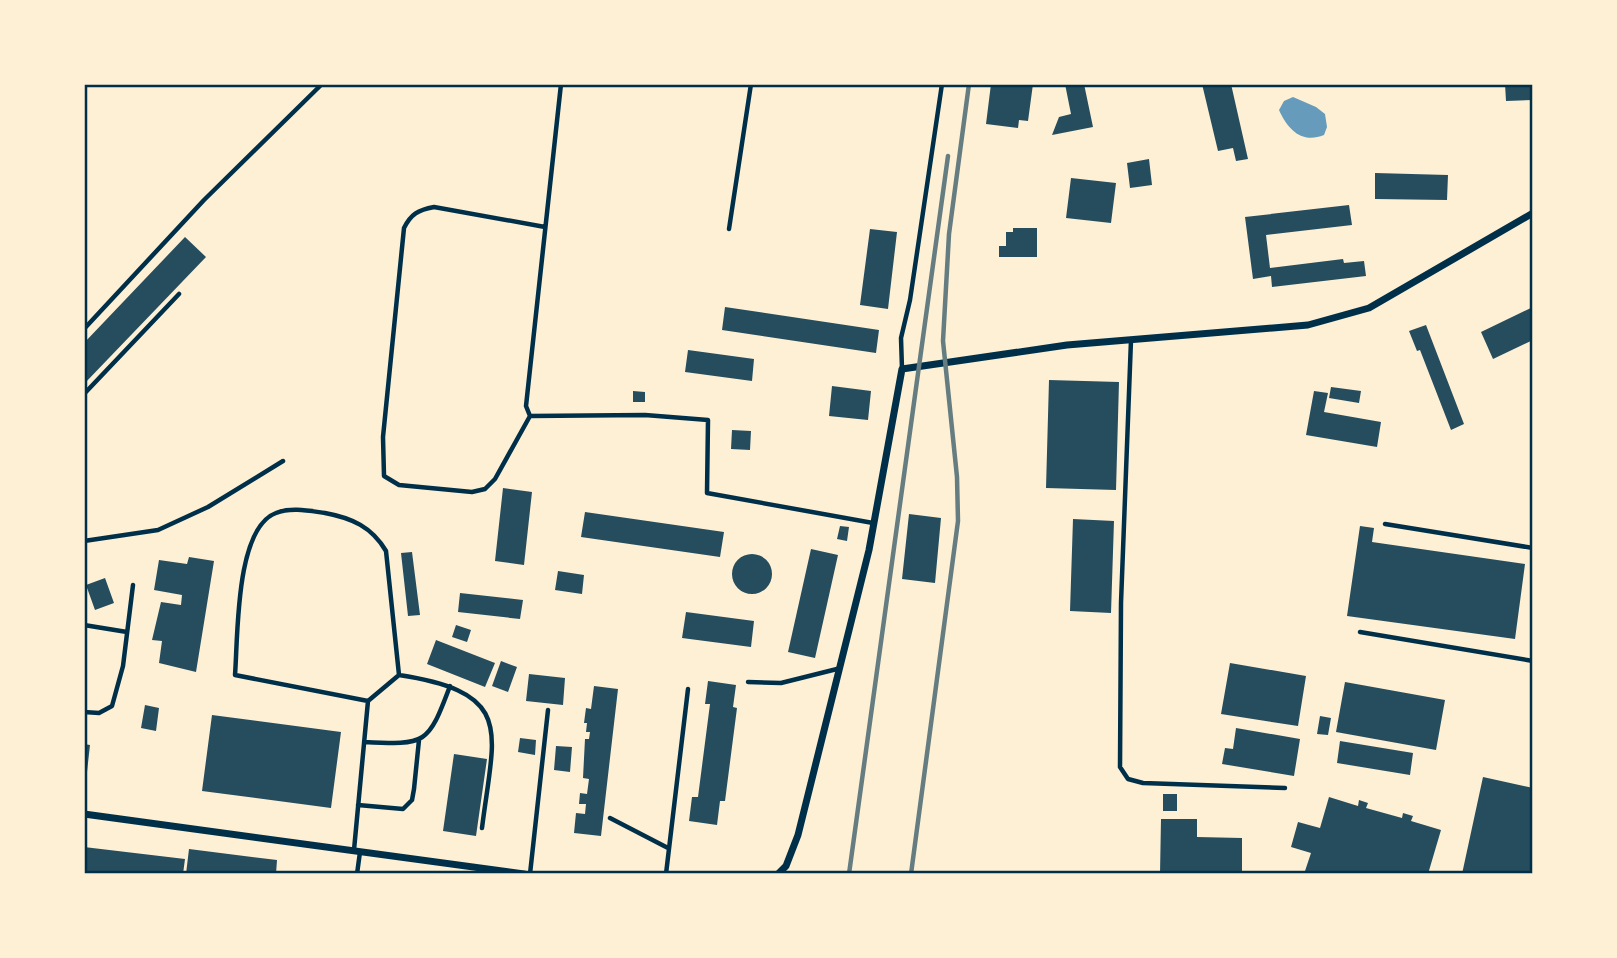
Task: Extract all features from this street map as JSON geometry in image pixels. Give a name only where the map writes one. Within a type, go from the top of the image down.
[{"type":"street","points":[[778,874],[786,870],[798,835],[873,523],[902,369],[1067,345],[1308,325],[1369,308],[1533,213]]},
{"type":"street","points":[[84,814],[524,874]]},
{"type":"lane","points":[[84,329],[204,200],[322,84]]},
{"type":"lane","points":[[530,416],[526,406],[561,84]]},
{"type":"lane","points":[[729,229],[751,84]]},
{"type":"lane","points":[[902,369],[901,338],[910,300],[942,84]]},
{"type":"lane","points":[[530,416],[495,479],[485,489],[472,492],[399,485],[384,476],[383,438],[388,385],[404,228],[410,216],[421,209],[434,207],[545,227]]},
{"type":"lane","points":[[84,394],[179,294]]},
{"type":"lane","points":[[1131,339],[1121,603],[1120,767],[1128,779],[1143,783],[1285,788]]},
{"type":"lane","points":[[530,416],[645,415],[708,420],[707,493],[873,523]]},
{"type":"lane","points":[[84,541],[158,530],[208,507],[283,461]]},
{"type":"lane","points":[[368,701],[234,675],[244,570],[251,541],[260,525],[276,513],[304,510],[345,517],[363,525],[379,539],[386,551],[399,675]]},
{"type":"lane","points":[[1385,524],[1533,548]]},
{"type":"lane","points":[[84,712],[99,713],[112,706],[123,666],[133,585]]},
{"type":"lane","points":[[84,625],[127,632]]},
{"type":"lane","points":[[1360,632],[1533,661]]},
{"type":"lane","points":[[748,682],[781,683],[837,669]]},
{"type":"lane","points":[[399,675],[450,686],[486,710],[492,725],[493,741],[482,828]]},
{"type":"lane","points":[[357,874],[358,806],[368,701],[399,675]]},
{"type":"lane","points":[[364,742],[411,744],[419,740],[435,725],[450,686]]},
{"type":"lane","points":[[666,874],[688,689]]},
{"type":"lane","points":[[530,874],[548,710]]},
{"type":"lane","points":[[358,806],[403,809],[412,800],[419,740]]},
{"type":"lane","points":[[610,818],[668,848]]},
{"type":"water","points":[[1293,97],[1325,114],[1327,127],[1324,135],[1309,138],[1291,129],[1279,110],[1284,101]]},
{"type":"building","points":[[991,84],[1033,84],[1028,121],[1019,120],[1018,128],[986,124]]},
{"type":"building","points":[[1065,84],[1084,84],[1093,127],[1052,135],[1059,117],[1071,114]]},
{"type":"building","points":[[1202,84],[1231,84],[1248,159],[1236,161],[1233,148],[1218,151]]},
{"type":"building","points":[[1505,84],[1533,84],[1533,100],[1506,101]]},
{"type":"building","points":[[1149,159],[1152,185],[1130,188],[1127,163]]},
{"type":"building","points":[[1375,173],[1448,175],[1447,200],[1375,199]]},
{"type":"building","points":[[1071,178],[1116,183],[1111,223],[1066,218]]},
{"type":"building","points":[[1349,205],[1352,225],[1266,235],[1270,268],[1343,259],[1344,263],[1364,261],[1366,276],[1272,287],[1271,276],[1253,279],[1245,217]]},
{"type":"building","points":[[1013,228],[1037,228],[1037,257],[999,257],[999,246],[1006,246],[1006,232],[1013,232]]},
{"type":"building","points":[[870,229],[897,232],[888,309],[860,305]]},
{"type":"building","points":[[185,237],[206,257],[84,384],[84,343]]},
{"type":"building","points":[[725,307],[879,330],[876,353],[722,330]]},
{"type":"building","points":[[1533,307],[1533,340],[1493,359],[1481,332]]},
{"type":"building","points":[[1426,325],[1464,424],[1451,430],[1420,350],[1417,351],[1409,331]]},
{"type":"building","points":[[688,350],[754,359],[752,381],[685,372]]},
{"type":"building","points":[[1049,380],[1119,382],[1116,490],[1046,488]]},
{"type":"building","points":[[832,386],[871,391],[868,420],[829,416]]},
{"type":"building","points":[[1331,387],[1361,391],[1359,403],[1329,398]]},
{"type":"building","points":[[633,391],[645,392],[645,402],[633,402]]},
{"type":"building","points":[[1314,391],[1328,393],[1324,412],[1381,422],[1377,447],[1306,435]]},
{"type":"building","points":[[732,430],[751,431],[750,450],[731,449]]},
{"type":"building","points":[[503,488],[532,492],[524,565],[495,561]]},
{"type":"building","points":[[585,512],[724,532],[720,557],[581,537]]},
{"type":"building","points":[[909,514],[941,518],[935,583],[902,579]]},
{"type":"building","points":[[1073,519],[1114,521],[1111,613],[1070,611]]},
{"type":"building","points":[[840,526],[849,527],[847,541],[837,539]]},
{"type":"building","points":[[1360,526],[1374,528],[1372,542],[1525,564],[1515,639],[1347,616]]},
{"type":"building","points":[[811,549],[838,555],[815,658],[788,652]]},
{"type":"building","points":[[412,552],[420,615],[408,616],[401,553]]},
{"type":"building","points":[[752,554],[766,560],[772,574],[766,588],[752,594],[738,588],[732,574],[738,560]]},
{"type":"building","points":[[189,557],[214,561],[196,672],[159,663],[162,641],[152,640],[161,602],[181,605],[182,595],[154,590],[159,560],[187,564]]},
{"type":"building","points":[[558,571],[584,575],[582,594],[555,590]]},
{"type":"building","points":[[105,578],[114,603],[95,610],[86,585]]},
{"type":"building","points":[[460,593],[523,600],[520,619],[458,612]]},
{"type":"building","points":[[686,612],[754,621],[751,647],[682,638]]},
{"type":"building","points":[[456,625],[471,630],[467,642],[452,637]]},
{"type":"building","points":[[436,640],[495,663],[485,687],[427,664]]},
{"type":"building","points":[[501,661],[517,667],[508,692],[492,686]]},
{"type":"building","points":[[1230,663],[1306,676],[1298,726],[1221,714]]},
{"type":"building","points":[[529,674],[565,678],[563,705],[526,701]]},
{"type":"building","points":[[708,681],[736,685],[733,707],[737,708],[725,801],[720,801],[717,825],[689,821],[692,797],[698,797],[710,704],[705,704]]},
{"type":"building","points":[[1345,682],[1445,700],[1436,750],[1336,732]]},
{"type":"building","points":[[594,686],[618,689],[601,836],[574,833],[576,813],[585,814],[586,804],[579,804],[580,793],[587,794],[589,779],[583,778],[585,739],[589,739],[590,732],[586,732],[587,723],[584,723],[586,708],[591,709]]},
{"type":"building","points":[[145,705],[159,708],[156,731],[141,728]]},
{"type":"building","points":[[212,715],[341,732],[331,808],[202,791]]},
{"type":"building","points":[[1320,716],[1331,718],[1328,735],[1317,734]]},
{"type":"building","points":[[1236,728],[1300,739],[1294,776],[1222,764],[1225,748],[1233,749]]},
{"type":"building","points":[[520,738],[536,740],[535,755],[518,752]]},
{"type":"building","points":[[1340,741],[1413,753],[1410,775],[1337,763]]},
{"type":"building","points":[[84,744],[90,745],[87,772],[84,771]]},
{"type":"building","points":[[556,746],[572,747],[570,772],[554,770]]},
{"type":"building","points":[[454,754],[487,759],[476,836],[443,831]]},
{"type":"building","points":[[1483,777],[1533,788],[1533,874],[1462,874]]},
{"type":"building","points":[[1163,794],[1177,794],[1177,811],[1163,811]]},
{"type":"building","points":[[1329,797],[1358,806],[1359,800],[1368,803],[1366,808],[1402,818],[1403,813],[1413,816],[1411,821],[1441,830],[1428,874],[1304,874],[1311,853],[1291,847],[1298,822],[1320,828]]},
{"type":"building","points":[[1161,819],[1197,819],[1197,837],[1242,838],[1242,874],[1160,874]]},
{"type":"building","points":[[84,847],[185,859],[183,874],[84,874]]},
{"type":"building","points":[[189,849],[277,860],[276,874],[186,874]]},
{"type":"railway","points":[[911,874],[958,521],[957,477],[943,341],[949,234],[969,84]]},
{"type":"railway","points":[[849,874],[948,156]]}]
